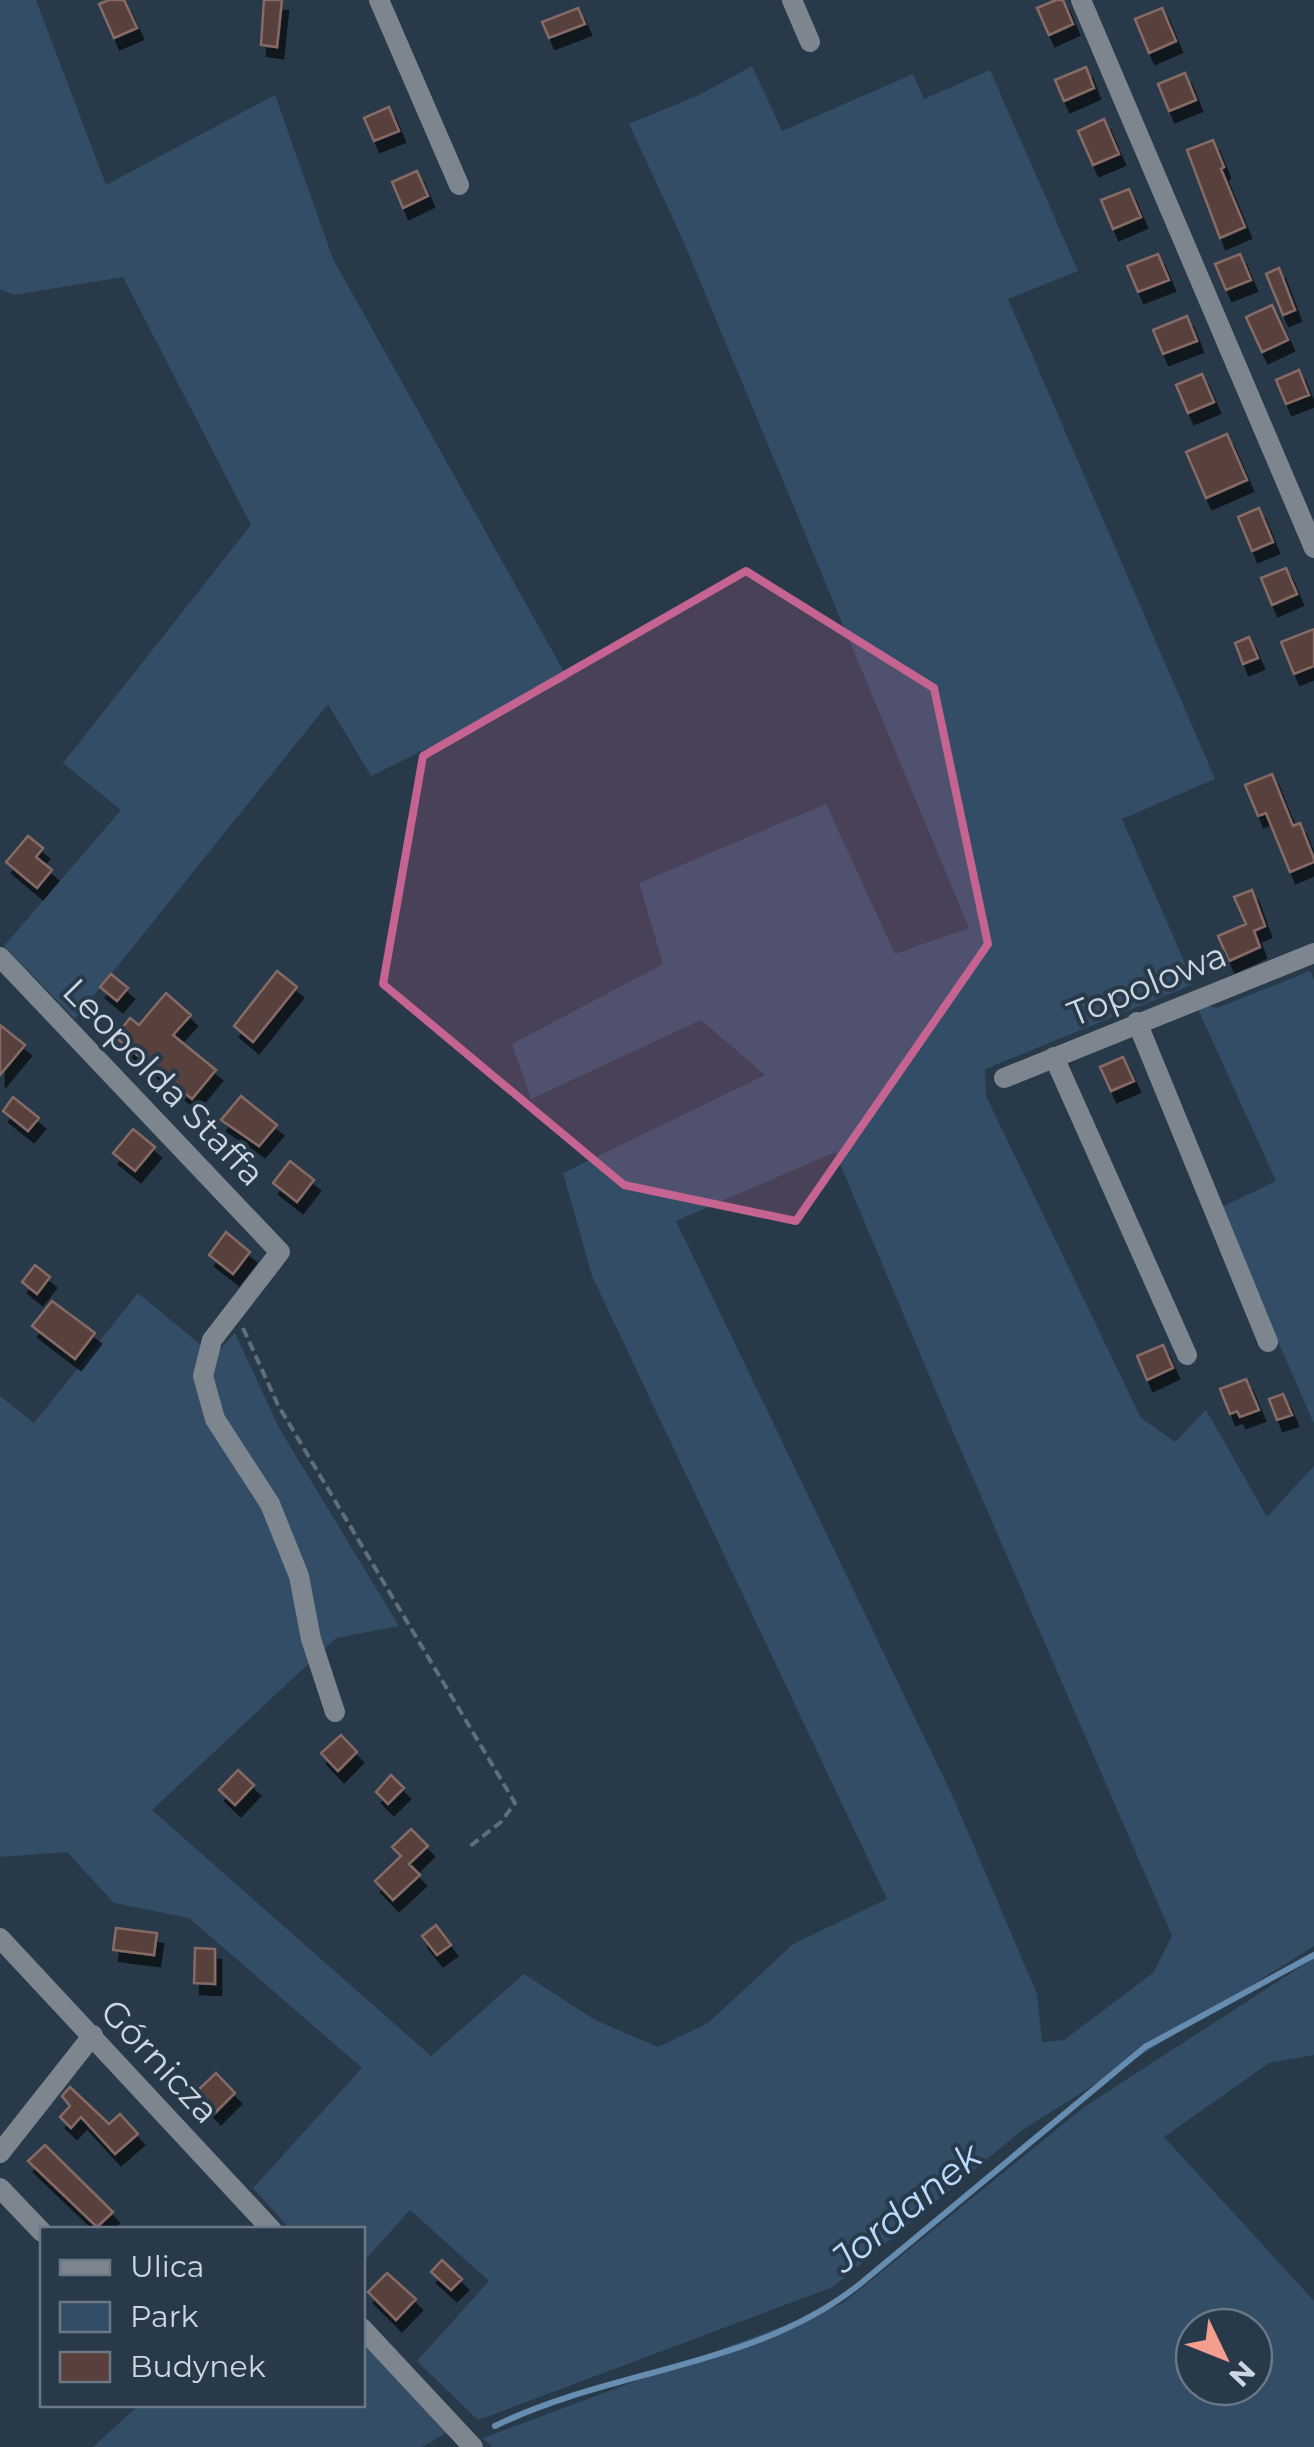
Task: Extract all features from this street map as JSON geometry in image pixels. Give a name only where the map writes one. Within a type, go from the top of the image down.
[{"type":"street","points":[[380,0],[459,186]]},
{"type":"street","points":[[792,0],[810,42]]},
{"type":"street","points":[[1080,0],[1314,548]]},
{"type":"street","name":"Topolowa","points":[[1004,1078],[1314,953]]},
{"type":"street","name":"Leopolda Staffa","points":[[0,956],[280,1252],[236,1310]]},
{"type":"street","points":[[1137,1022],[1268,1342]]},
{"type":"street","points":[[1054,1057],[1187,1355]]},
{"type":"street","points":[[236,1310],[212,1340],[203,1376],[215,1419],[270,1504],[299,1576],[311,1639],[335,1712]]},
{"type":"street","name":"Górnicza","points":[[0,1938],[269,2227]]},
{"type":"street","points":[[0,2152],[93,2036]]},
{"type":"street","points":[[0,2188],[40,2230]]},
{"type":"street","points":[[365,2331],[472,2447]]},
{"type":"path","points":[[236,1310],[278,1405],[516,1803],[502,1822],[469,1847]]},
{"type":"highlighted area","points":[[746,571],[934,688],[988,944],[796,1221],[624,1185],[383,984],[423,756]]},
{"type":"green space","points":[[0,0],[36,0],[106,185],[275,95],[333,259],[568,679],[371,776],[328,704],[75,1019],[4,946],[121,810],[63,763],[251,525],[123,277],[14,295],[0,289]]},
{"type":"green space","points":[[752,66],[782,131],[913,74],[924,99],[990,70],[1078,271],[1008,299],[1215,779],[1122,819],[1194,984],[985,1069],[986,1096],[1141,1418],[1175,1442],[1206,1410],[1267,1517],[1314,1466],[1314,1946],[1021,2131],[833,2287],[478,2420],[417,2361],[489,2281],[410,2210],[365,2260],[365,2227],[288,2227],[253,2188],[362,2068],[189,1918],[114,1903],[67,1852],[0,1857],[0,1396],[34,1423],[138,1293],[214,1356],[235,1333],[279,1428],[399,1626],[336,1638],[152,1810],[431,2056],[524,1974],[595,2020],[658,2047],[708,2023],[793,1944],[887,1899],[592,1276],[563,1173],[765,1075],[701,1020],[531,1099],[512,1044],[663,964],[639,883],[826,804],[895,954],[969,928],[682,238],[629,124],[699,95]],"holes":[[[835,1152],[1172,1936],[1153,1973],[1064,2040],[1042,2042],[1037,1994],[953,1797],[676,1221]]]},
{"type":"green space","points":[[1310,971],[1314,980],[1314,1424],[1220,1208],[1276,1181],[1198,1009],[1203,1004],[1217,1008]]},
{"type":"green space","points":[[1314,1958],[1314,2055],[1269,2063],[1164,2137],[1314,2301],[1314,2447],[492,2447],[483,2438],[842,2304],[1084,2107]]},
{"type":"green space","points":[[365,2342],[451,2430],[422,2447],[93,2447],[137,2407],[365,2407]]},
{"type":"building","points":[[124,0],[137,28],[114,38],[99,4]]},
{"type":"building","points":[[264,0],[282,0],[277,47],[261,45]]},
{"type":"building","points":[[1063,0],[1073,24],[1049,35],[1037,8]]},
{"type":"building","points":[[578,8],[585,24],[549,38],[542,22]]},
{"type":"building","points":[[1162,8],[1176,41],[1149,53],[1135,19]]},
{"type":"building","points":[[1086,67],[1094,88],[1064,101],[1055,80]]},
{"type":"building","points":[[1185,73],[1196,100],[1169,111],[1158,84]]},
{"type":"building","points":[[389,107],[399,131],[374,141],[364,118]]},
{"type":"building","points":[[1104,119],[1119,154],[1093,165],[1078,131]]},
{"type":"building","points":[[1213,140],[1245,227],[1220,238],[1187,150]]},
{"type":"building","points":[[417,171],[428,196],[403,208],[392,182]]},
{"type":"building","points":[[1129,189],[1141,217],[1113,229],[1101,200]]},
{"type":"building","points":[[1158,254],[1169,280],[1138,292],[1127,266]]},
{"type":"building","points":[[1240,254],[1251,280],[1226,290],[1215,264]]},
{"type":"building","points":[[1279,268],[1295,310],[1283,315],[1266,274]]},
{"type":"building","points":[[1272,305],[1288,340],[1262,352],[1246,317]]},
{"type":"building","points":[[1187,316],[1197,341],[1163,354],[1153,330]]},
{"type":"building","points":[[1299,370],[1309,395],[1286,404],[1276,380]]},
{"type":"building","points":[[1202,374],[1214,402],[1188,413],[1176,385]]},
{"type":"building","points":[[1227,434],[1247,480],[1206,498],[1186,452]]},
{"type":"building","points":[[1259,508],[1273,542],[1252,551],[1238,517]]},
{"type":"building","points":[[1286,568],[1297,594],[1272,605],[1261,578]]},
{"type":"building","points":[[1314,629],[1314,666],[1294,674],[1281,642]]},
{"type":"building","points":[[1249,637],[1258,658],[1243,664],[1235,643]]},
{"type":"building","points":[[1272,774],[1293,826],[1300,823],[1314,859],[1290,872],[1266,813],[1258,816],[1245,785]]},
{"type":"building","points":[[28,836],[43,848],[36,857],[52,870],[37,888],[6,862]]},
{"type":"building","points":[[1252,890],[1265,926],[1254,931],[1260,947],[1229,961],[1218,936],[1246,924],[1234,897]]},
{"type":"building","points":[[277,971],[297,987],[253,1042],[234,1026]]},
{"type":"building","points":[[111,974],[128,988],[117,1001],[100,987]]},
{"type":"building","points":[[166,993],[191,1015],[173,1035],[216,1070],[192,1099],[115,1037],[130,1018],[139,1025]]},
{"type":"building","points":[[0,1025],[25,1045],[0,1075]]},
{"type":"building","points":[[1123,1057],[1134,1081],[1111,1091],[1100,1067]]},
{"type":"building","points":[[241,1096],[277,1125],[259,1146],[221,1120]]},
{"type":"building","points":[[13,1097],[39,1118],[28,1131],[3,1111]]},
{"type":"building","points":[[133,1129],[155,1147],[135,1171],[113,1153]]},
{"type":"building","points":[[290,1161],[314,1180],[297,1202],[273,1183]]},
{"type":"building","points":[[226,1232],[250,1252],[233,1274],[209,1255]]},
{"type":"building","points":[[35,1265],[50,1277],[37,1294],[22,1282]]},
{"type":"building","points":[[52,1301],[95,1333],[75,1359],[32,1326]]},
{"type":"building","points":[[1163,1345],[1173,1368],[1147,1380],[1137,1356]]},
{"type":"building","points":[[1246,1379],[1259,1410],[1240,1417],[1237,1411],[1230,1414],[1220,1389]]},
{"type":"building","points":[[1283,1394],[1292,1415],[1277,1420],[1269,1399]]},
{"type":"building","points":[[341,1735],[357,1752],[338,1771],[321,1753]]},
{"type":"building","points":[[238,1770],[254,1785],[235,1805],[219,1790]]},
{"type":"building","points":[[391,1775],[404,1788],[388,1804],[376,1792]]},
{"type":"building","points":[[411,1829],[428,1846],[409,1864],[420,1875],[393,1900],[375,1881],[401,1856],[392,1847]]},
{"type":"building","points":[[436,1925],[451,1945],[437,1955],[422,1936]]},
{"type":"building","points":[[116,1928],[157,1933],[154,1955],[113,1950]]},
{"type":"building","points":[[195,1948],[215,1949],[215,1984],[194,1983]]},
{"type":"building","points":[[216,2073],[235,2093],[215,2113],[195,2093]]},
{"type":"building","points":[[70,2087],[109,2124],[120,2114],[138,2134],[115,2154],[81,2117],[71,2128],[60,2117],[70,2106],[62,2096]]},
{"type":"building","points":[[45,2145],[113,2212],[97,2227],[28,2161]]},
{"type":"building","points":[[442,2260],[462,2279],[451,2290],[431,2272]]},
{"type":"building","points":[[387,2273],[416,2299],[396,2320],[368,2292]]},
{"type":"waterway","name":"Jordanek","points":[[495,2426],[587,2391],[729,2351],[819,2312],[860,2284],[1145,2047],[1314,1955]]}]
